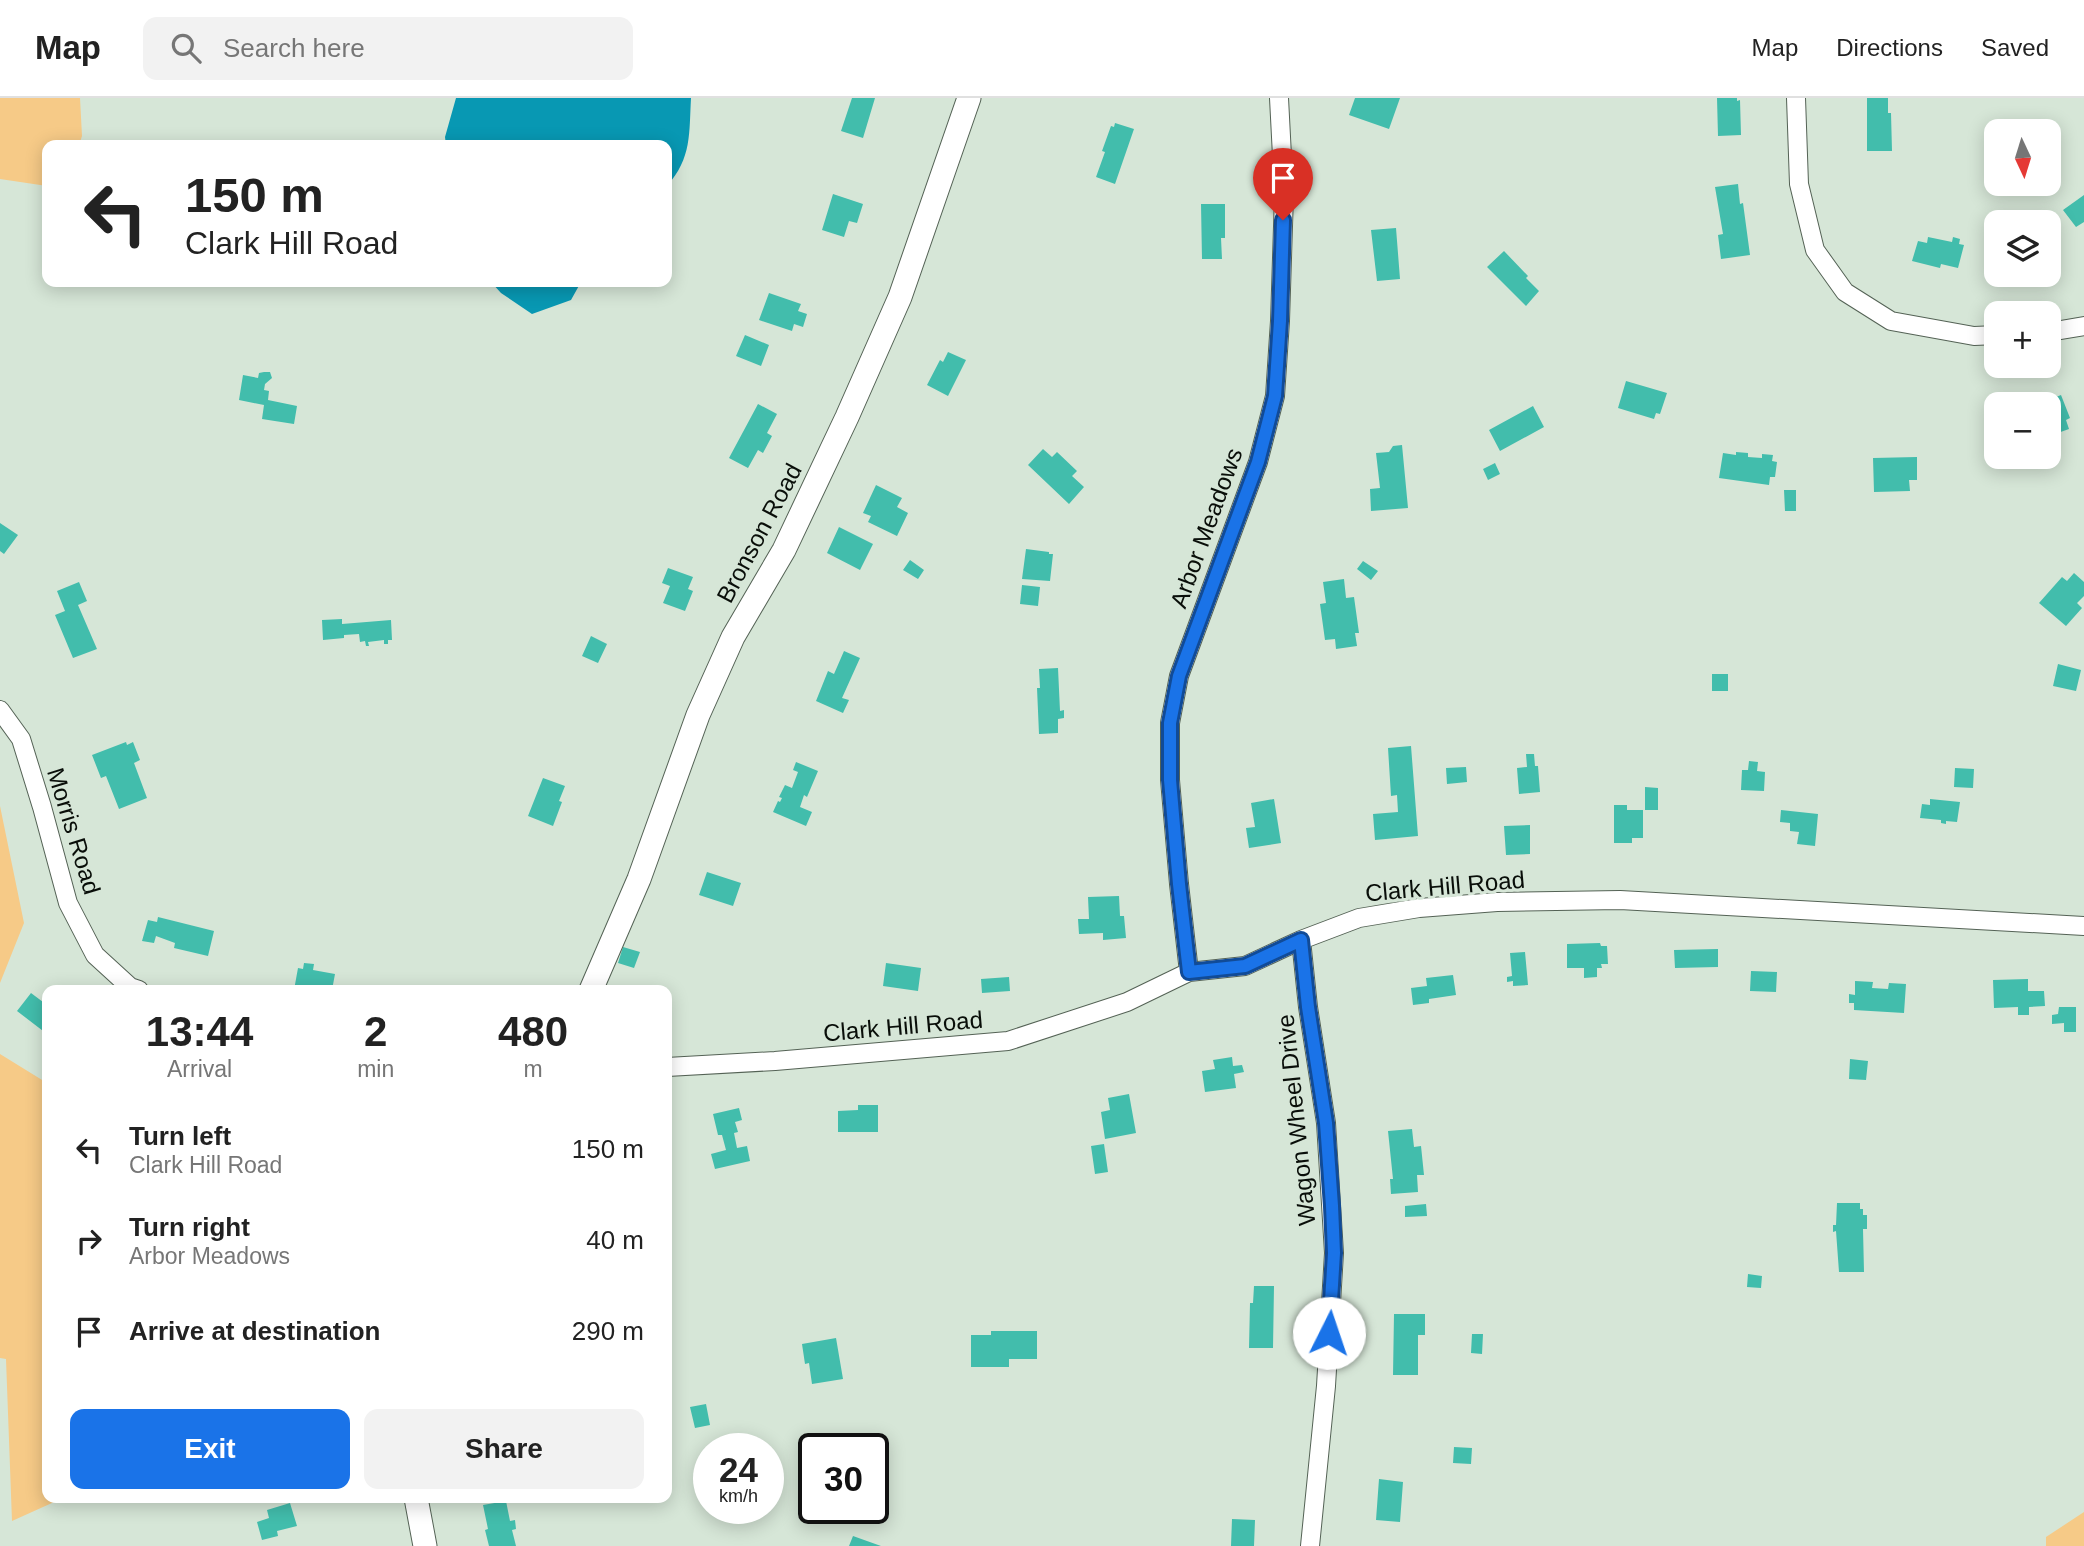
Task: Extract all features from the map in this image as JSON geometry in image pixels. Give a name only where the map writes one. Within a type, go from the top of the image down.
[{"type":"street","name":"Bronson Road","points":[[593,985],[639,879],[698,716],[733,637],[783,550],[847,417],[900,297],[969,98]]},
{"type":"street","name":"Arbor Meadows","points":[[1189,972],[1170,780],[1170,723],[1179,676],[1258,462],[1275,396],[1284,195],[1279,98]]},
{"type":"street","points":[[1796,98],[1799,184],[1815,250],[1845,292],[1891,321],[1984,336]]},
{"type":"street","points":[[2061,330],[2084,326]]},
{"type":"street","name":"Morris Road","points":[[0,710],[21,740],[68,903],[95,955],[128,985]]},
{"type":"street","name":"Clark Hill Road","points":[[672,1067],[1008,1041],[1127,1002],[1189,972],[1245,966],[1301,940],[1359,918],[1419,908],[1497,902],[1606,900],[2084,926]]},
{"type":"street","name":"Wagon Wheel Drive","points":[[1301,940],[1308,1007],[1326,1123],[1334,1253],[1310,1546]]},
{"type":"street","points":[[417,1503],[425,1546]]},
{"type":"shaded area","points":[[0,98],[80,98],[81,140],[42,140],[42,185],[0,179]]},
{"type":"shaded area","points":[[0,806],[24,923],[0,983]]},
{"type":"shaded area","points":[[0,1054],[42,1080],[42,1503],[52,1503],[12,1521],[6,1359],[0,1358]]},
{"type":"shaded area","points":[[2084,1512],[2084,1546],[2046,1546],[2046,1537]]},
{"type":"water","points":[[456,98],[691,98],[688,145],[672,180],[672,140],[445,140]]},
{"type":"water","points":[[496,287],[578,287],[571,300],[532,314]]},
{"type":"building","points":[[852,98],[875,98],[863,138],[841,131]]},
{"type":"building","points":[[1355,98],[1400,98],[1389,129],[1349,115]]},
{"type":"building","points":[[1717,98],[1740,100],[1741,135],[1718,136]]},
{"type":"building","points":[[1867,98],[1888,98],[1892,151],[1867,151]]},
{"type":"building","points":[[1115,123],[1134,129],[1115,184],[1096,177],[1105,152],[1102,151],[1111,126],[1114,127]]},
{"type":"building","points":[[1738,184],[1750,255],[1721,259],[1718,235],[1723,234],[1715,187]]},
{"type":"building","points":[[833,194],[863,204],[857,223],[849,221],[844,237],[822,230]]},
{"type":"building","points":[[2084,195],[2084,222],[2076,227],[2063,210]]},
{"type":"building","points":[[1201,204],[1225,204],[1225,238],[1221,238],[1222,259],[1202,259]]},
{"type":"building","points":[[1396,228],[1400,279],[1377,281],[1371,230]]},
{"type":"building","points":[[1928,237],[1952,242],[1953,237],[1960,239],[1959,244],[1964,245],[1958,268],[1941,264],[1940,268],[1912,261],[1918,241],[1927,243]]},
{"type":"building","points":[[1504,251],[1539,291],[1526,306],[1487,267]]},
{"type":"building","points":[[769,293],[801,304],[798,311],[807,314],[803,327],[794,324],[792,331],[759,320]]},
{"type":"building","points":[[745,335],[769,345],[761,366],[736,356]]},
{"type":"building","points":[[948,352],[966,360],[948,396],[927,385],[940,360],[943,362]]},
{"type":"building","points":[[270,372],[272,378],[265,384],[264,390],[269,391],[268,400],[297,406],[294,424],[262,419],[264,405],[239,400],[243,375],[258,378],[259,373]]},
{"type":"building","points":[[1626,381],[1667,393],[1660,414],[1656,413],[1654,419],[1618,408]]},
{"type":"building","points":[[2061,395],[2070,418],[2066,420],[2069,429],[2061,432]]},
{"type":"building","points":[[758,404],[777,414],[767,433],[772,436],[763,453],[758,450],[748,468],[729,458]]},
{"type":"building","points":[[1533,406],[1544,427],[1500,451],[1489,430]]},
{"type":"building","points":[[1402,445],[1408,508],[1371,511],[1370,489],[1380,488],[1376,453],[1389,452],[1393,446]]},
{"type":"building","points":[[1043,449],[1052,457],[1057,452],[1077,471],[1072,476],[1084,487],[1069,504],[1028,465]]},
{"type":"building","points":[[1736,452],[1748,453],[1748,457],[1762,458],[1762,454],[1773,455],[1772,461],[1777,462],[1775,477],[1770,477],[1769,485],[1719,478],[1723,453],[1736,455]]},
{"type":"building","points":[[1917,457],[1917,480],[1909,480],[1910,491],[1874,492],[1873,458]]},
{"type":"building","points":[[1495,463],[1500,474],[1488,480],[1483,469]]},
{"type":"building","points":[[876,485],[902,498],[897,507],[908,513],[897,536],[868,522],[871,516],[863,513]]},
{"type":"building","points":[[1784,490],[1796,490],[1796,511],[1785,511]]},
{"type":"building","points":[[0,523],[18,535],[4,554],[0,551]]},
{"type":"building","points":[[839,527],[873,544],[860,570],[827,553]]},
{"type":"building","points":[[1026,549],[1053,554],[1050,581],[1022,579]]},
{"type":"building","points":[[910,560],[924,570],[918,579],[903,570]]},
{"type":"building","points":[[1363,561],[1378,571],[1371,580],[1357,569]]},
{"type":"building","points":[[668,568],[693,577],[688,589],[693,591],[685,611],[663,603],[670,586],[662,583]]},
{"type":"building","points":[[2074,573],[2084,582],[2084,596],[2077,603],[2082,608],[2066,626],[2039,603],[2062,577],[2067,581]]},
{"type":"building","points":[[1344,579],[1346,598],[1354,597],[1359,633],[1355,633],[1357,646],[1336,649],[1335,639],[1325,640],[1320,604],[1326,603],[1323,582]]},
{"type":"building","points":[[79,582],[87,601],[78,605],[97,649],[73,658],[55,615],[65,611],[57,591]]},
{"type":"building","points":[[1022,585],[1040,587],[1038,606],[1020,604]]},
{"type":"building","points":[[342,619],[342,624],[391,620],[392,640],[388,640],[388,644],[384,644],[384,640],[368,642],[369,646],[366,646],[365,641],[360,642],[359,634],[323,640],[322,620]]},
{"type":"building","points":[[591,636],[607,644],[598,663],[582,656]]},
{"type":"building","points":[[844,651],[860,658],[842,698],[849,700],[843,713],[816,701],[828,671],[834,674]]},
{"type":"building","points":[[2058,664],[2081,670],[2076,691],[2053,686]]},
{"type":"building","points":[[1058,668],[1060,711],[1064,710],[1064,718],[1058,719],[1058,733],[1039,734],[1039,669]]},
{"type":"building","points":[[1712,674],[1728,674],[1728,691],[1712,691]]},
{"type":"building","points":[[126,742],[127,745],[133,742],[140,760],[134,763],[147,798],[119,809],[106,776],[101,778],[92,755]]},
{"type":"building","points":[[1411,746],[1418,836],[1375,840],[1373,814],[1398,812],[1397,795],[1391,796],[1388,748]]},
{"type":"building","points":[[1526,754],[1534,754],[1540,792],[1519,794],[1517,768],[1527,767]]},
{"type":"building","points":[[1749,761],[1758,762],[1757,771],[1765,772],[1764,791],[1741,790],[1742,770],[1748,770]]},
{"type":"building","points":[[796,762],[818,771],[800,807],[812,812],[806,826],[773,812],[782,798],[779,797],[785,785],[792,788],[798,772],[793,770]]},
{"type":"building","points":[[1466,767],[1467,782],[1447,784],[1446,768]]},
{"type":"building","points":[[1955,768],[1974,769],[1973,788],[1954,787]]},
{"type":"building","points":[[543,778],[565,786],[553,826],[528,816]]},
{"type":"building","points":[[1645,787],[1658,788],[1658,810],[1645,810]]},
{"type":"building","points":[[1274,799],[1281,843],[1249,848],[1246,828],[1255,827],[1251,803]]},
{"type":"building","points":[[1930,799],[1960,802],[1957,822],[1946,821],[1946,824],[1941,823],[1941,820],[1920,818],[1922,804],[1930,805]]},
{"type":"building","points":[[1614,805],[1627,805],[1627,810],[1643,810],[1643,838],[1632,838],[1632,843],[1614,843]]},
{"type":"building","points":[[1781,810],[1818,814],[1815,846],[1797,844],[1799,832],[1790,831],[1790,823],[1780,822]]},
{"type":"building","points":[[1530,825],[1530,854],[1506,855],[1504,826]]},
{"type":"building","points":[[707,872],[741,883],[733,906],[699,895]]},
{"type":"building","points":[[1119,896],[1120,916],[1124,916],[1126,938],[1103,940],[1103,933],[1079,934],[1078,919],[1089,919],[1088,897]]},
{"type":"building","points":[[158,917],[214,931],[208,956],[174,948],[175,943],[156,936],[154,943],[142,941],[148,920],[157,922]]},
{"type":"building","points":[[1600,943],[1601,946],[1607,946],[1608,964],[1601,964],[1602,968],[1597,968],[1597,977],[1584,978],[1584,968],[1567,968],[1567,944]]},
{"type":"building","points":[[623,947],[640,952],[634,968],[618,963]]},
{"type":"building","points":[[1718,949],[1718,967],[1675,968],[1674,950]]},
{"type":"building","points":[[1525,952],[1528,985],[1513,986],[1513,981],[1507,982],[1507,977],[1512,976],[1510,953]]},
{"type":"building","points":[[304,963],[314,964],[313,970],[335,974],[333,985],[295,985],[298,968],[303,969]]},
{"type":"building","points":[[886,963],[921,968],[918,991],[883,986]]},
{"type":"building","points":[[1751,971],[1777,972],[1776,992],[1750,991]]},
{"type":"building","points":[[1453,975],[1456,995],[1429,999],[1429,1003],[1413,1005],[1411,988],[1427,986],[1426,978]]},
{"type":"building","points":[[1009,977],[1010,991],[982,993],[981,979]]},
{"type":"building","points":[[2028,979],[2028,991],[2044,991],[2045,1006],[2029,1007],[2029,1015],[2018,1015],[2018,1007],[1994,1008],[1993,980]]},
{"type":"building","points":[[1855,981],[1873,982],[1872,988],[1888,989],[1889,983],[1906,984],[1904,1013],[1854,1010],[1854,1003],[1849,1003],[1849,994],[1855,995]]},
{"type":"building","points":[[31,993],[42,1001],[42,1030],[17,1011]]},
{"type":"building","points":[[2059,1007],[2076,1007],[2076,1032],[2064,1032],[2064,1023],[2052,1024],[2052,1015],[2058,1014]]},
{"type":"building","points":[[1232,1057],[1233,1066],[1242,1065],[1244,1072],[1234,1074],[1236,1088],[1205,1092],[1202,1071],[1215,1069],[1213,1060]]},
{"type":"building","points":[[1850,1059],[1868,1061],[1866,1080],[1849,1079]]},
{"type":"building","points":[[1129,1094],[1136,1133],[1105,1139],[1101,1112],[1110,1110],[1108,1098]]},
{"type":"building","points":[[858,1105],[878,1105],[878,1132],[838,1132],[838,1111],[858,1110]]},
{"type":"building","points":[[739,1108],[742,1120],[735,1122],[738,1132],[734,1133],[737,1148],[747,1146],[750,1161],[715,1169],[711,1154],[726,1150],[722,1135],[718,1135],[713,1114]]},
{"type":"building","points":[[1412,1129],[1414,1147],[1421,1146],[1424,1175],[1417,1175],[1418,1192],[1391,1194],[1390,1179],[1393,1179],[1388,1131]]},
{"type":"building","points":[[1104,1144],[1108,1172],[1095,1174],[1091,1146]]},
{"type":"building","points":[[1837,1203],[1860,1203],[1863,1215],[1867,1215],[1867,1229],[1863,1229],[1864,1272],[1839,1272],[1836,1231],[1833,1232]]},
{"type":"building","points":[[1426,1204],[1427,1216],[1405,1217],[1405,1206]]},
{"type":"building","points":[[1748,1274],[1762,1276],[1761,1288],[1747,1287]]},
{"type":"building","points":[[1254,1286],[1274,1286],[1273,1348],[1249,1348],[1250,1303],[1253,1303]]},
{"type":"building","points":[[1394,1314],[1425,1314],[1425,1335],[1418,1335],[1418,1375],[1393,1375]]},
{"type":"building","points":[[991,1331],[1037,1331],[1037,1359],[1009,1359],[1009,1367],[971,1367],[971,1335],[991,1335]]},
{"type":"building","points":[[1472,1334],[1483,1334],[1482,1354],[1471,1353]]},
{"type":"building","points":[[836,1338],[843,1379],[812,1384],[809,1363],[805,1364],[802,1344]]},
{"type":"building","points":[[706,1404],[710,1425],[695,1428],[690,1407]]},
{"type":"building","points":[[1454,1447],[1472,1448],[1471,1464],[1453,1463]]},
{"type":"building","points":[[1379,1479],[1403,1482],[1400,1522],[1376,1520]]},
{"type":"building","points":[[290,1503],[297,1526],[277,1531],[278,1536],[262,1540],[257,1522],[269,1518],[267,1510]]},
{"type":"building","points":[[506,1503],[510,1521],[515,1520],[516,1529],[512,1530],[516,1546],[489,1546],[483,1505]]},
{"type":"building","points":[[1232,1519],[1255,1520],[1254,1546],[1231,1546]]},
{"type":"building","points":[[853,1536],[881,1546],[849,1546]]},
{"type":"route","points":[[1283,220],[1275,396],[1258,462],[1179,676],[1170,723],[1170,780],[1189,972],[1245,966],[1301,940],[1308,1007],[1326,1123],[1332,1206],[1334,1253],[1329,1333]]}]
